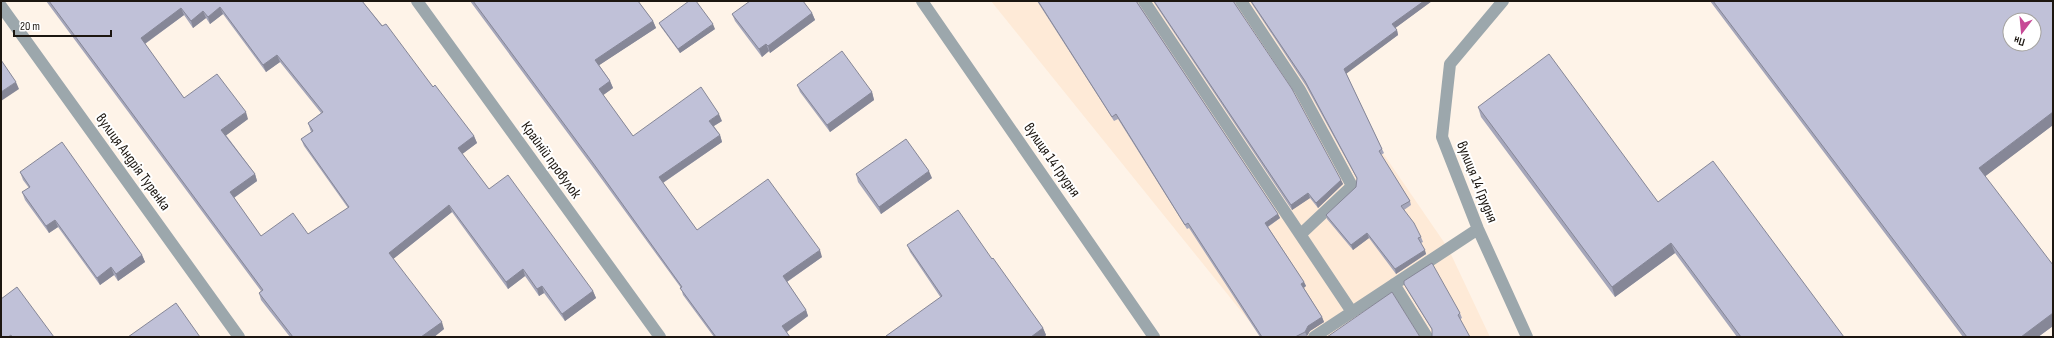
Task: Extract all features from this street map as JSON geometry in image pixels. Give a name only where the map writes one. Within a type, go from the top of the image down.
[{"type":"street","name":"Крайній провулок","points":[[417,1],[660,337]]},
{"type":"street","name":"вулиця 14 Грудня","points":[[922,1],[1154,337]]},
{"type":"street","points":[[1144,1],[1352,312]]},
{"type":"street","points":[[1242,1],[1300,90],[1352,186],[1301,234]]},
{"type":"street","name":"вулиця 14 Грудня","points":[[1504,1],[1450,64],[1442,137],[1478,230],[1527,337]]},
{"type":"street","name":"вулиця Андрія Туренка","points":[[1,6],[239,337]]},
{"type":"street","points":[[1314,337],[1478,230]]},
{"type":"street","points":[[1394,284],[1427,337]]},
{"type":"shaded area","points":[[991,1],[1283,1],[1304,38],[1448,248],[1490,337],[1262,337]]},
{"type":"building","points":[[49,1],[362,1],[382,26],[386,24],[433,87],[435,85],[474,136],[458,148],[489,189],[508,175],[593,291],[562,314],[542,286],[537,289],[523,269],[506,282],[449,205],[389,253],[442,322],[421,337],[293,337],[259,293],[263,290]],"holes":[[[220,7],[263,65],[277,55],[323,112],[308,123],[313,131],[301,139],[349,207],[308,234],[293,213],[261,236],[230,192],[255,174],[221,130],[246,112],[217,74],[184,98],[141,38],[181,8],[191,21],[203,11],[208,17]]]},
{"type":"building","points":[[473,1],[638,1],[653,21],[595,60],[610,81],[599,89],[633,136],[701,87],[719,114],[709,121],[720,135],[659,177],[697,230],[768,179],[820,250],[783,276],[806,310],[782,326],[790,337],[716,337],[593,163]]},
{"type":"building","points":[[689,1],[696,1],[713,24],[678,49],[659,23]]},
{"type":"building","points":[[750,1],[803,1],[812,13],[768,46],[766,44],[759,49],[732,14]]},
{"type":"building","points":[[1038,1],[1136,1],[1278,214],[1265,223],[1304,282],[1301,284],[1322,317],[1308,326],[1305,332],[1295,337],[1262,337],[1188,223],[1185,225],[1116,114],[1112,117]]},
{"type":"building","points":[[1154,1],[1233,1],[1292,89],[1341,180],[1316,203],[1308,193],[1291,205]]},
{"type":"building","points":[[1251,1],[1424,1],[1392,24],[1397,30],[1344,69],[1382,149],[1379,151],[1410,201],[1401,206],[1414,223],[1421,237],[1418,238],[1425,250],[1395,269],[1367,233],[1351,245],[1326,215],[1356,187],[1357,178],[1305,81]]},
{"type":"building","points":[[1713,1],[2053,1],[2053,112],[1979,168],[2053,265],[2053,313],[2021,337],[1967,337]]},
{"type":"building","points":[[842,51],[872,92],[827,125],[797,85]]},
{"type":"building","points":[[1549,54],[1658,202],[1713,161],[1844,337],[1741,337],[1671,243],[1612,287],[1478,107]]},
{"type":"building","points":[[1,60],[16,82],[1,92]]},
{"type":"building","points":[[906,139],[929,171],[879,207],[856,174]]},
{"type":"building","points":[[62,142],[142,255],[116,274],[111,267],[97,278],[55,220],[46,226],[22,192],[30,187],[20,172]]},
{"type":"building","points":[[958,210],[1043,328],[1031,337],[886,336],[942,296],[907,245]]},
{"type":"building","points":[[1432,263],[1460,313],[1458,315],[1470,337],[1431,337],[1432,329],[1404,284],[1404,281]]},
{"type":"building","points":[[17,287],[54,337],[12,337],[11,335],[8,337],[1,337],[1,299]]},
{"type":"building","points":[[1392,292],[1420,337],[1327,337]]},
{"type":"building","points":[[176,303],[200,337],[128,337]]}]
